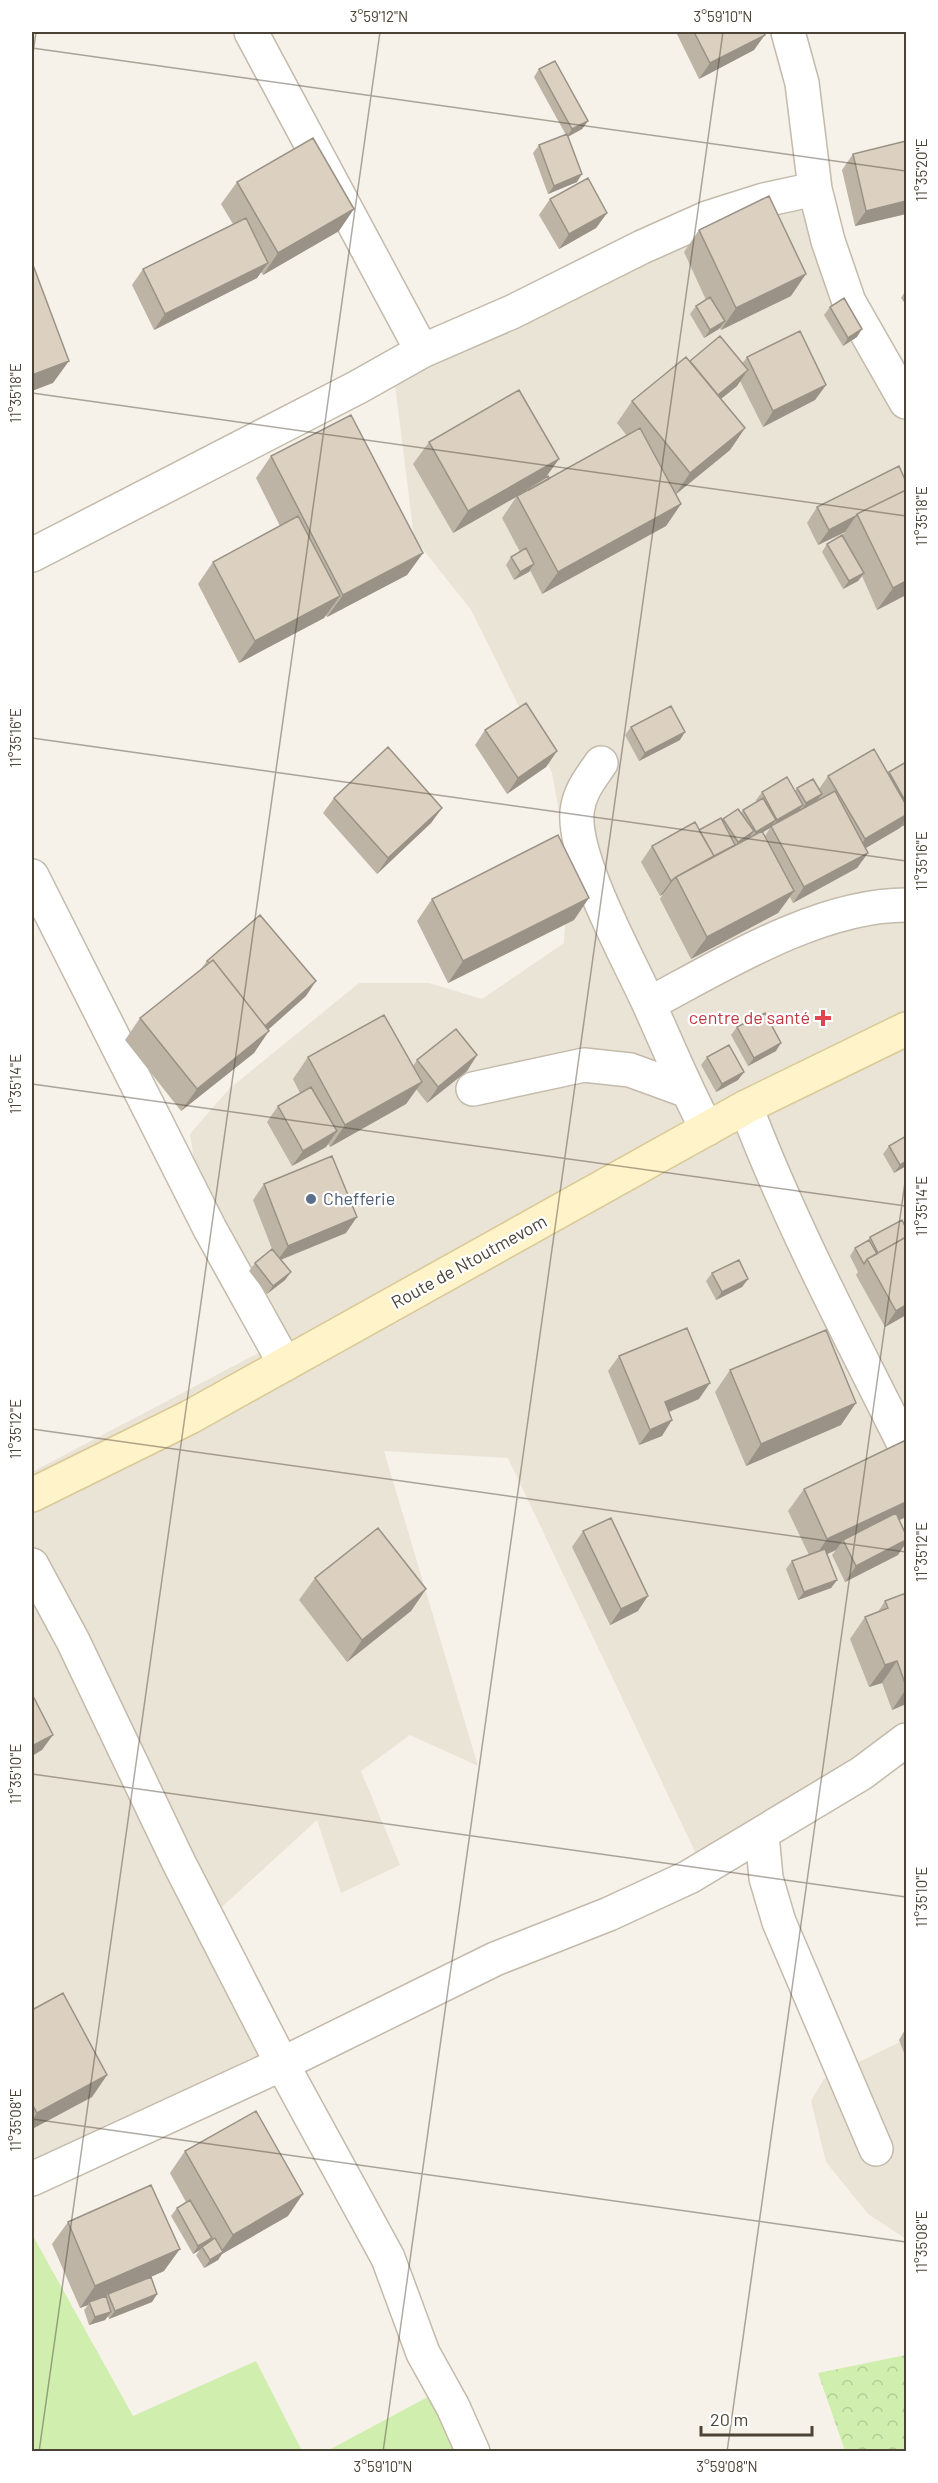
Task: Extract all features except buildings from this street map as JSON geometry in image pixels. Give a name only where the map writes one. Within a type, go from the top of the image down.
[{"type":"street","points":[[251,32],[422,351]]},
{"type":"street","points":[[788,32],[802,83],[815,189],[849,302],[906,402]]},
{"type":"street","points":[[32,555],[358,387],[422,351],[512,312],[572,280],[706,218],[764,200],[815,189]]},
{"type":"street","points":[[601,764],[582,789],[577,812],[579,841],[609,921],[649,1004],[686,1090],[707,1129]]},
{"type":"street","points":[[32,876],[210,1229],[285,1364]]},
{"type":"street","points":[[649,1004],[780,935],[879,905],[906,905]]},
{"type":"street","name":"Route de Ntoutmevom","points":[[32,1495],[190,1417],[746,1107],[906,1029]]},
{"type":"street","points":[[473,1089],[584,1065],[630,1070],[686,1090]]},
{"type":"street","points":[[746,1107],[766,1160],[818,1271],[906,1448]]},
{"type":"street","points":[[32,1565],[73,1641],[178,1861],[282,2064],[388,2258],[423,2353],[453,2407],[473,2451]]},
{"type":"street","points":[[32,2179],[282,2064],[495,1959],[609,1914],[689,1877],[862,1773],[906,1740]]},
{"type":"street","points":[[762,1835],[766,1878],[779,1922],[876,2150]]},
{"type":"shaded area","points":[[809,187],[906,405],[906,1751],[698,1858],[508,1458],[384,1451],[478,1766],[410,1735],[361,1771],[400,1865],[341,1893],[317,1820],[210,1918],[278,2080],[32,2180],[32,1472],[266,1349],[206,1234],[190,1134],[229,1089],[359,983],[429,983],[482,999],[564,943],[569,868],[552,773],[471,610],[414,538],[392,360]]},
{"type":"shaded area","points":[[906,2039],[906,2239],[868,2214],[826,2162],[811,2101],[824,2079]]},
{"type":"green space","points":[[32,2234],[133,2416],[256,2361],[302,2451],[32,2451]]},
{"type":"green space","points":[[906,2355],[906,2451],[845,2451],[818,2373]]},
{"type":"green space","points":[[452,2384],[484,2452],[325,2452]]},
{"type":"place","name":"centre de santé","points":[[823,1018]]},
{"type":"place","name":"Chefferie","points":[[311,1199]]}]
